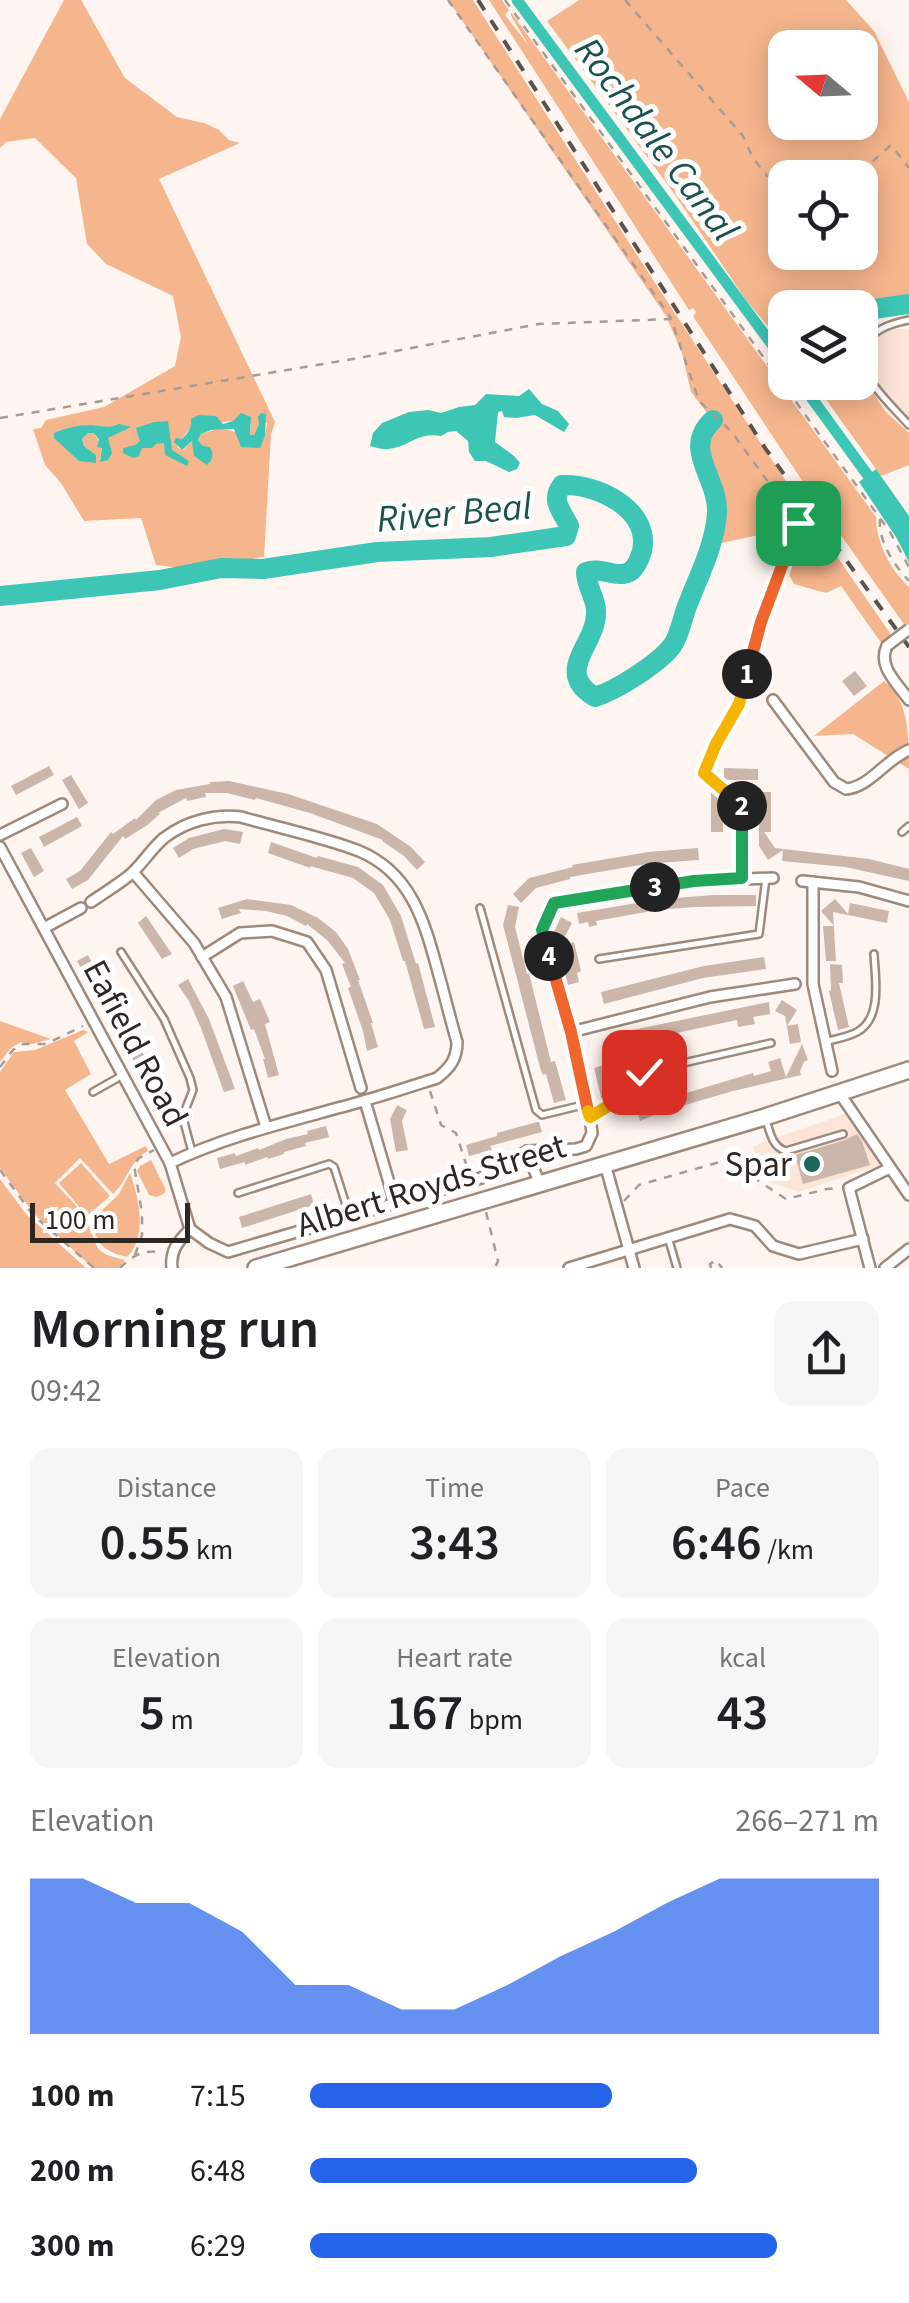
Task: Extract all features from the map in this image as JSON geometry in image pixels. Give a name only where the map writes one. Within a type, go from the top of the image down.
[{"type":"main road","name":"Albert Royds Street","points":[[256,1268],[765,1117],[909,1070]]},
{"type":"street","points":[[909,630],[883,651],[884,664],[909,700]]},
{"type":"street","points":[[773,700],[834,782],[846,790],[857,787],[909,750]]},
{"type":"street","points":[[0,835],[62,804]]},
{"type":"street","points":[[742,806],[742,878]]},
{"type":"street","points":[[91,902],[133,872],[164,838],[212,816],[241,817],[360,852],[406,886],[426,928],[457,1042],[455,1058],[447,1070],[437,1078],[266,1127],[170,1163]]},
{"type":"street","name":"Eafield Road","points":[[0,847],[170,1163],[190,1229]]},
{"type":"street","points":[[133,872],[194,942],[226,997],[266,1127]]},
{"type":"street","points":[[590,1117],[542,930],[554,903],[694,881],[770,878]]},
{"type":"street","points":[[832,1072],[813,984],[808,881],[859,887],[909,900]]},
{"type":"street","points":[[44,928],[80,908]]},
{"type":"street","points":[[202,957],[240,934],[272,931],[307,942],[326,970],[361,1088]]},
{"type":"street","points":[[571,1032],[710,997],[795,984]]},
{"type":"street","points":[[838,1091],[909,1195]]},
{"type":"street","points":[[365,1101],[395,1204]]},
{"type":"street","name":"Albert Royds Street","points":[[190,1229],[228,1252],[481,1178],[528,1151],[582,1148],[592,1133],[590,1117]]},
{"type":"street","points":[[528,1151],[540,1184]]},
{"type":"street","points":[[605,1164],[634,1268]]},
{"type":"street","points":[[870,1268],[849,1188],[890,1168]]},
{"type":"street","points":[[569,1268],[730,1219],[755,1226],[773,1246],[799,1254],[862,1239]]},
{"type":"street","points":[[172,1268],[174,1248],[190,1229]]},
{"type":"street","points":[[885,1268],[909,1249]]},
{"type":"lane","points":[[878,331],[909,320]]},
{"type":"lane","points":[[878,391],[909,425]]},
{"type":"lane","points":[[902,832],[909,826]]},
{"type":"lane","points":[[599,959],[758,934],[770,878]]},
{"type":"lane","points":[[480,908],[536,1110],[542,1116],[587,1104]]},
{"type":"lane","points":[[121,952],[164,1019],[190,1078],[193,1090],[184,1122],[192,1152]]},
{"type":"lane","points":[[825,1042],[859,1031],[868,1022],[876,999],[874,954]]},
{"type":"lane","points":[[590,1117],[633,1091],[644,1072],[771,1043]]},
{"type":"lane","points":[[93,1092],[122,1075]]},
{"type":"lane","points":[[765,1117],[774,1142],[786,1151],[843,1134]]},
{"type":"lane","points":[[238,1193],[328,1164],[334,1167],[350,1217]]},
{"type":"lane","points":[[668,1237],[676,1268]]},
{"type":"path","points":[[448,0],[672,319],[700,401],[731,431],[798,523],[761,622],[739,704],[704,773],[742,806]]},
{"type":"path","points":[[506,0],[880,517],[909,567]]},
{"type":"path","points":[[625,0],[743,136],[767,176],[864,169],[892,145],[909,168]]},
{"type":"path","points":[[0,418],[352,360],[539,324],[672,319]]},
{"type":"path","points":[[880,517],[882,540],[909,581]]},
{"type":"path","points":[[0,1068],[12,1050],[22,1044],[46,1044],[94,1021]]},
{"type":"path","points":[[426,1081],[441,1125],[456,1133],[471,1181]]},
{"type":"path","points":[[135,1255],[142,1234],[142,1213],[134,1165],[161,1146]]},
{"type":"path","points":[[618,1209],[639,1185],[726,1160],[786,1199],[849,1188]]},
{"type":"path","points":[[0,1170],[33,1215],[94,1268]]},
{"type":"path","points":[[484,1201],[498,1261],[494,1268]]},
{"type":"path","points":[[120,1268],[145,1251],[172,1254]]},
{"type":"path","points":[[711,1268],[716,1260],[722,1268]]},
{"type":"shaded area","points":[[64,0],[81,0],[125,78],[177,117],[204,123],[240,143],[159,179],[275,422],[264,557],[189,569],[156,565],[141,518],[84,521],[45,465],[33,429],[41,428],[46,420],[104,407],[175,366],[181,337],[173,296],[106,264],[87,244],[76,178],[35,138],[6,142],[0,148],[0,119]],"holes":[[[233,421],[251,424],[250,435],[254,435],[259,424],[267,423],[259,448],[226,429],[201,434],[198,440],[203,446],[192,441],[183,450],[178,448],[176,438],[181,440],[192,426]],[[89,425],[110,428],[129,427],[107,438],[110,445],[100,461],[102,447],[94,433],[82,439],[84,446],[96,455],[54,433]]]},
{"type":"shaded area","points":[[448,0],[473,0],[732,400],[892,636],[882,644],[841,586],[826,593],[794,584],[768,533],[717,544],[722,496],[703,436],[715,423],[691,392],[682,353],[666,316]]},
{"type":"shaded area","points":[[489,0],[502,0],[509,10],[505,15],[529,46],[511,12],[768,368],[768,400],[791,400],[876,517],[885,555],[909,587],[909,625],[906,627],[799,476],[693,316],[696,312],[693,308],[689,310]]},
{"type":"shaded area","points":[[579,0],[846,0],[873,30],[768,30],[768,140],[878,140],[878,39],[909,102],[909,299],[878,304],[878,290],[768,290],[768,327],[547,21]]},
{"type":"shaded area","points":[[909,329],[909,422],[878,384],[878,338]]},
{"type":"shaded area","points":[[826,400],[878,400],[909,433],[909,465],[881,476]]},
{"type":"shaded area","points":[[884,681],[903,708],[909,769],[853,734],[814,736]]},
{"type":"shaded area","points":[[0,1021],[51,1039],[32,1044],[21,1042],[0,1062]]},
{"type":"shaded area","points":[[83,1030],[88,1032],[74,1041],[91,1074],[65,1090],[109,1164],[146,1146],[148,1151],[113,1194],[80,1158],[55,1183],[84,1217],[98,1248],[125,1260],[119,1268],[93,1268],[34,1214],[0,1168],[0,1072],[14,1052],[35,1050]]},
{"type":"shaded area","points":[[845,1114],[880,1165],[798,1192],[762,1179],[753,1146]]},
{"type":"shaded area","points":[[151,1160],[165,1188],[165,1193],[157,1197],[149,1195],[137,1171]]},
{"type":"shaded area","points":[[81,1163],[110,1196],[87,1216],[59,1183]]},
{"type":"shaded area","points":[[130,1173],[139,1205],[140,1228],[127,1257],[102,1245],[92,1220],[119,1194]]},
{"type":"shaded area","points":[[0,1179],[26,1214],[86,1268],[0,1268]]},
{"type":"water","points":[[529,389],[569,424],[564,432],[535,415],[516,418],[498,412],[495,442],[520,463],[509,472],[486,461],[475,461],[468,441],[456,431],[425,436],[395,448],[370,446],[373,433],[382,423],[409,412],[441,413],[475,405],[486,394],[519,396]]},
{"type":"water","points":[[241,413],[251,417],[250,435],[254,435],[261,413],[266,414],[260,448],[241,447],[234,429],[211,430],[198,440],[210,447],[212,457],[207,465],[194,456],[192,441],[182,450],[174,442],[184,437],[191,419],[198,415],[216,416],[223,424]]},
{"type":"water","points":[[168,421],[172,450],[189,461],[187,466],[165,455],[164,443],[142,448],[139,456],[133,458],[123,453],[123,448],[140,441],[136,428]]},
{"type":"water","points":[[72,427],[131,427],[108,438],[112,453],[108,460],[100,462],[102,448],[97,447],[99,440],[94,433],[82,439],[84,446],[96,455],[96,463],[79,461],[54,438],[54,433]]},
{"type":"water","points":[[876,469],[909,516],[909,562],[859,482]]},
{"type":"building","points":[[855,671],[867,686],[854,696],[842,681]]},
{"type":"building","points":[[49,766],[54,775],[16,795],[11,786]]},
{"type":"building","points":[[724,768],[758,769],[758,780],[724,780]]},
{"type":"building","points":[[71,775],[88,803],[79,809],[62,780]]},
{"type":"building","points":[[229,781],[288,794],[377,824],[411,847],[425,862],[417,870],[383,840],[310,813],[256,798],[205,793],[206,797],[187,801],[186,798],[158,813],[125,839],[123,836],[88,880],[72,889],[66,879],[80,871],[111,832],[136,820],[156,800],[176,790]]},
{"type":"building","points":[[711,792],[723,792],[723,832],[711,832]]},
{"type":"building","points":[[759,792],[771,792],[771,832],[764,832],[775,848],[869,859],[909,869],[909,881],[845,867],[782,861],[783,850],[768,860],[759,846]]},
{"type":"building","points":[[77,817],[82,826],[44,847],[39,837]]},
{"type":"building","points":[[224,829],[243,832],[240,844],[225,841],[193,849],[179,858],[173,848],[189,838]]},
{"type":"building","points":[[271,842],[358,867],[383,885],[401,916],[435,1027],[424,1029],[390,920],[374,893],[353,878],[268,853]]},
{"type":"building","points":[[31,848],[44,871],[34,877],[21,853]]},
{"type":"building","points":[[698,848],[699,860],[658,862],[570,877],[536,888],[521,903],[513,894],[529,878],[572,865]]},
{"type":"building","points":[[756,895],[756,906],[657,910],[596,921],[597,925],[589,927],[588,922],[579,924],[577,913],[661,899]]},
{"type":"building","points":[[247,899],[291,905],[336,932],[348,949],[360,980],[378,1047],[367,1051],[342,964],[345,963],[328,941],[307,924],[266,911],[239,909],[241,913],[222,919],[218,908]]},
{"type":"building","points":[[835,899],[848,914],[850,903],[889,911],[887,923],[833,912],[834,926],[821,911]]},
{"type":"building","points":[[508,905],[519,907],[515,927],[551,1062],[555,1061],[566,1100],[554,1103],[546,1074],[541,1071],[503,925]]},
{"type":"building","points":[[146,916],[172,954],[162,959],[138,923]]},
{"type":"building","points":[[561,917],[572,923],[560,946],[574,942],[581,971],[577,973],[579,982],[568,985],[554,932]]},
{"type":"building","points":[[823,926],[834,926],[836,961],[826,961]]},
{"type":"building","points":[[88,955],[108,994],[99,999],[77,961]]},
{"type":"building","points":[[764,957],[766,969],[703,978],[604,1004],[601,992],[704,966]]},
{"type":"building","points":[[830,964],[842,965],[843,983],[839,983],[849,1027],[838,1030],[829,991]]},
{"type":"building","points":[[188,979],[209,1019],[235,1089],[224,1092],[201,1028],[178,985]]},
{"type":"building","points":[[243,981],[253,1002],[260,999],[270,1022],[265,1024],[279,1075],[268,1078],[254,1029],[251,1030],[233,986]]},
{"type":"building","points":[[114,997],[140,1039],[130,1045],[104,1002]]},
{"type":"building","points":[[782,1000],[797,1010],[787,1026],[798,1024],[801,1042],[790,1044],[785,1016],[775,1011]]},
{"type":"building","points":[[769,1002],[770,1014],[753,1017],[755,1024],[738,1027],[737,1020],[616,1046],[613,1034]]},
{"type":"building","points":[[802,1044],[808,1060],[801,1075],[733,1091],[640,1121],[637,1111],[648,1107],[646,1103],[652,1096],[667,1092],[673,1097],[771,1071],[768,1062],[780,1058],[786,1077]]},
{"type":"building","points":[[139,1045],[170,1108],[160,1114],[129,1051]]},
{"type":"building","points":[[604,1065],[612,1096],[602,1101],[594,1068]]},
{"type":"building","points":[[397,1105],[407,1110],[402,1121],[408,1150],[396,1152],[390,1119]]},
{"type":"building","points":[[539,1122],[542,1132],[469,1156],[466,1145]]},
{"type":"building","points":[[326,1126],[329,1137],[268,1159],[220,1169],[217,1158],[259,1150]]},
{"type":"building","points":[[857,1134],[870,1165],[803,1184],[795,1155]]},
{"type":"building","points":[[311,1194],[314,1205],[242,1228],[239,1217]]},
{"type":"waterway","name":"Rochdale Canal","points":[[517,0],[768,339]]},
{"type":"waterway","name":"River Beal","points":[[878,308],[909,304]]},
{"type":"waterway","name":"Rochdale Canal","points":[[813,400],[877,488]]},
{"type":"waterway","name":"River Beal","points":[[0,596],[160,580],[221,568],[263,569],[377,552],[491,547],[566,536],[569,526],[557,496],[562,485],[576,486],[618,502],[630,511],[643,536],[641,554],[631,571],[586,572],[596,611],[595,623],[580,657],[577,677],[595,697],[647,668],[677,638],[716,525],[716,500],[700,442],[713,420]]},
{"type":"railway","points":[[478,0],[765,448],[909,647]]},
{"type":"place","name":"Spar","points":[[812,1164]]},
{"type":"route","points":[[644,1072],[633,1091],[590,1117],[542,930],[554,903],[694,881],[742,878],[742,806],[704,773],[739,704],[761,622],[798,523]]}]
